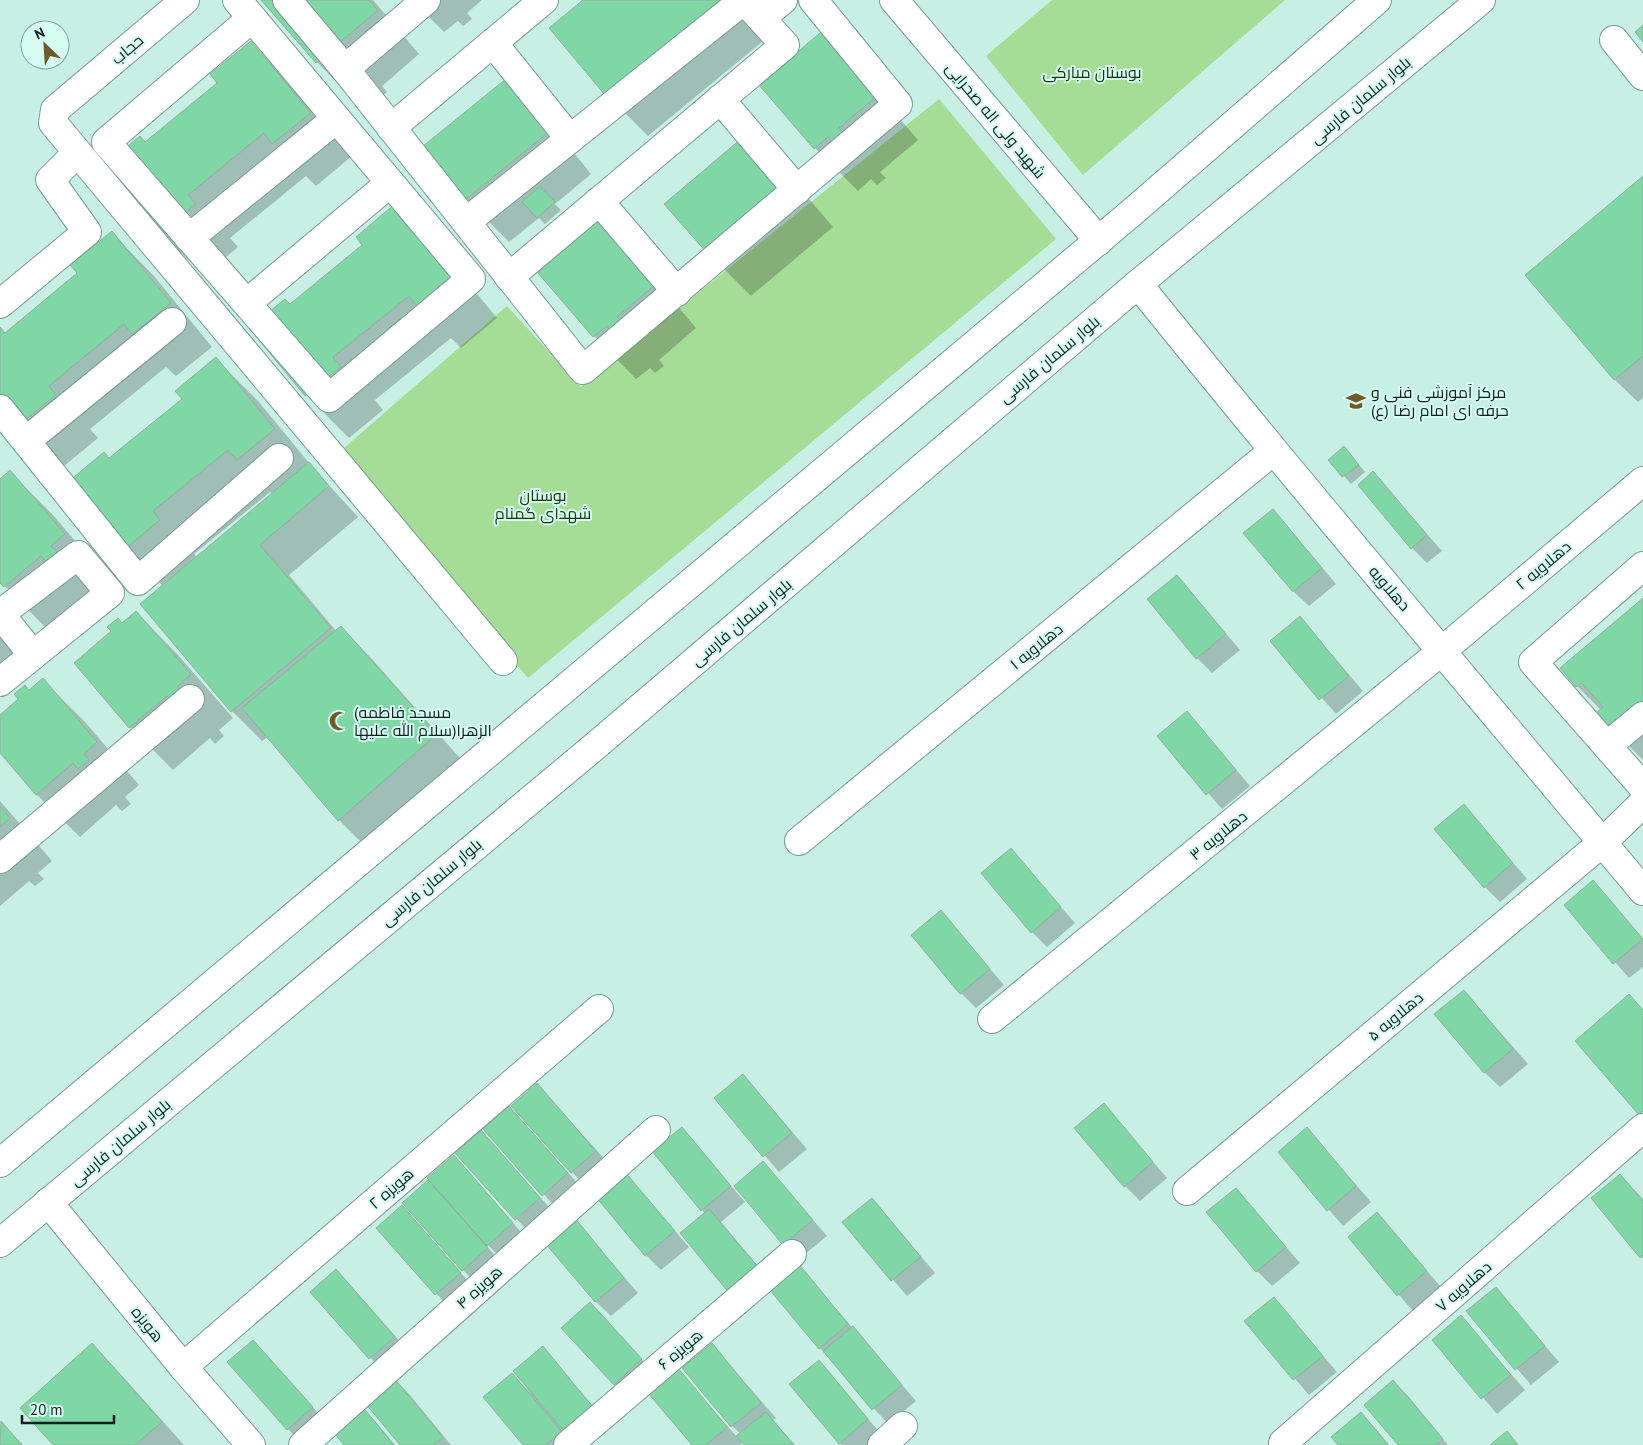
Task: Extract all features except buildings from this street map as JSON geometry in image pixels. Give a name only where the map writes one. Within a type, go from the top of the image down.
[{"type":"street","name":"حجاب","points":[[185,0],[55,110],[53,124],[503,661]]},
{"type":"street","points":[[287,0],[345,69],[583,370],[898,104],[813,0]]},
{"type":"street","points":[[345,69],[426,0]]},
{"type":"street","points":[[391,128],[544,0]]},
{"type":"street","points":[[466,222],[744,0],[785,45],[509,277]]},
{"type":"street","points":[[761,18],[783,0]]},
{"type":"street","name":"شهید ولی اله صحرایی","points":[[894,0],[1099,241]]},
{"type":"street","points":[[0,1163],[1099,241],[1378,0]]},
{"type":"street","name":"بلوار سلمان فارسی","points":[[0,1242],[594,746],[1138,284],[1481,0]]},
{"type":"street","points":[[244,9],[471,279],[329,398],[106,142],[244,9]]},
{"type":"street","points":[[1614,40],[1643,76]]},
{"type":"street","points":[[493,43],[570,138]]},
{"type":"street","points":[[720,99],[797,190]]},
{"type":"street","points":[[190,238],[336,119]]},
{"type":"street","points":[[0,304],[87,232],[50,180],[77,153]]},
{"type":"street","points":[[247,303],[390,183]]},
{"type":"street","points":[[599,201],[677,292]]},
{"type":"street","name":"دهلاویه","points":[[1138,284],[1273,451],[1443,650],[1643,891]]},
{"type":"street","points":[[26,441],[172,322]]},
{"type":"street","points":[[0,409],[138,581],[279,458]]},
{"type":"street","name":"دهلاویه ۱","points":[[799,841],[1273,451]]},
{"type":"street","name":"دهلاویه ۲","points":[[1443,650],[1643,481]]},
{"type":"street","points":[[0,682],[110,593],[78,555],[0,614],[33,655]]},
{"type":"street","points":[[1643,566],[1533,662],[1643,787]]},
{"type":"street","name":"دهلاویه ۳","points":[[992,1019],[1443,650]]},
{"type":"street","points":[[0,859],[190,699]]},
{"type":"street","points":[[1607,746],[1643,716]]},
{"type":"street","name":"دهلاویه ۵","points":[[1187,1191],[1602,842],[1643,803]]},
{"type":"street","name":"هویزه ۲","points":[[183,1368],[599,1009]]},
{"type":"street","name":"دهلاویه ۷","points":[[1283,1443],[1643,1128]]},
{"type":"street","name":"هویزه ۴","points":[[302,1445],[656,1130]]},
{"type":"street","name":"هویزه","points":[[48,1202],[183,1368],[251,1445]]},
{"type":"street","name":"هویزه ۶","points":[[568,1445],[792,1254]]},
{"type":"street","points":[[882,1445],[903,1426]]},
{"type":"green space","name":"بوستان مبارکی","points":[[1052,0],[1285,0],[1083,175],[986,56]]},
{"type":"green space","name":"بوستان شهدای گمنام","points":[[939,99],[1056,239],[528,678],[337,454],[507,306],[581,387]]},
{"type":"place","name":"مرکز آموزشی فنی و حرفه ای امام رضا (ع)","points":[[1356,401]]},
{"type":"place","name":"(مسجد فاطمه الزهرا(سلام الله علیها","points":[[339,721]]}]
